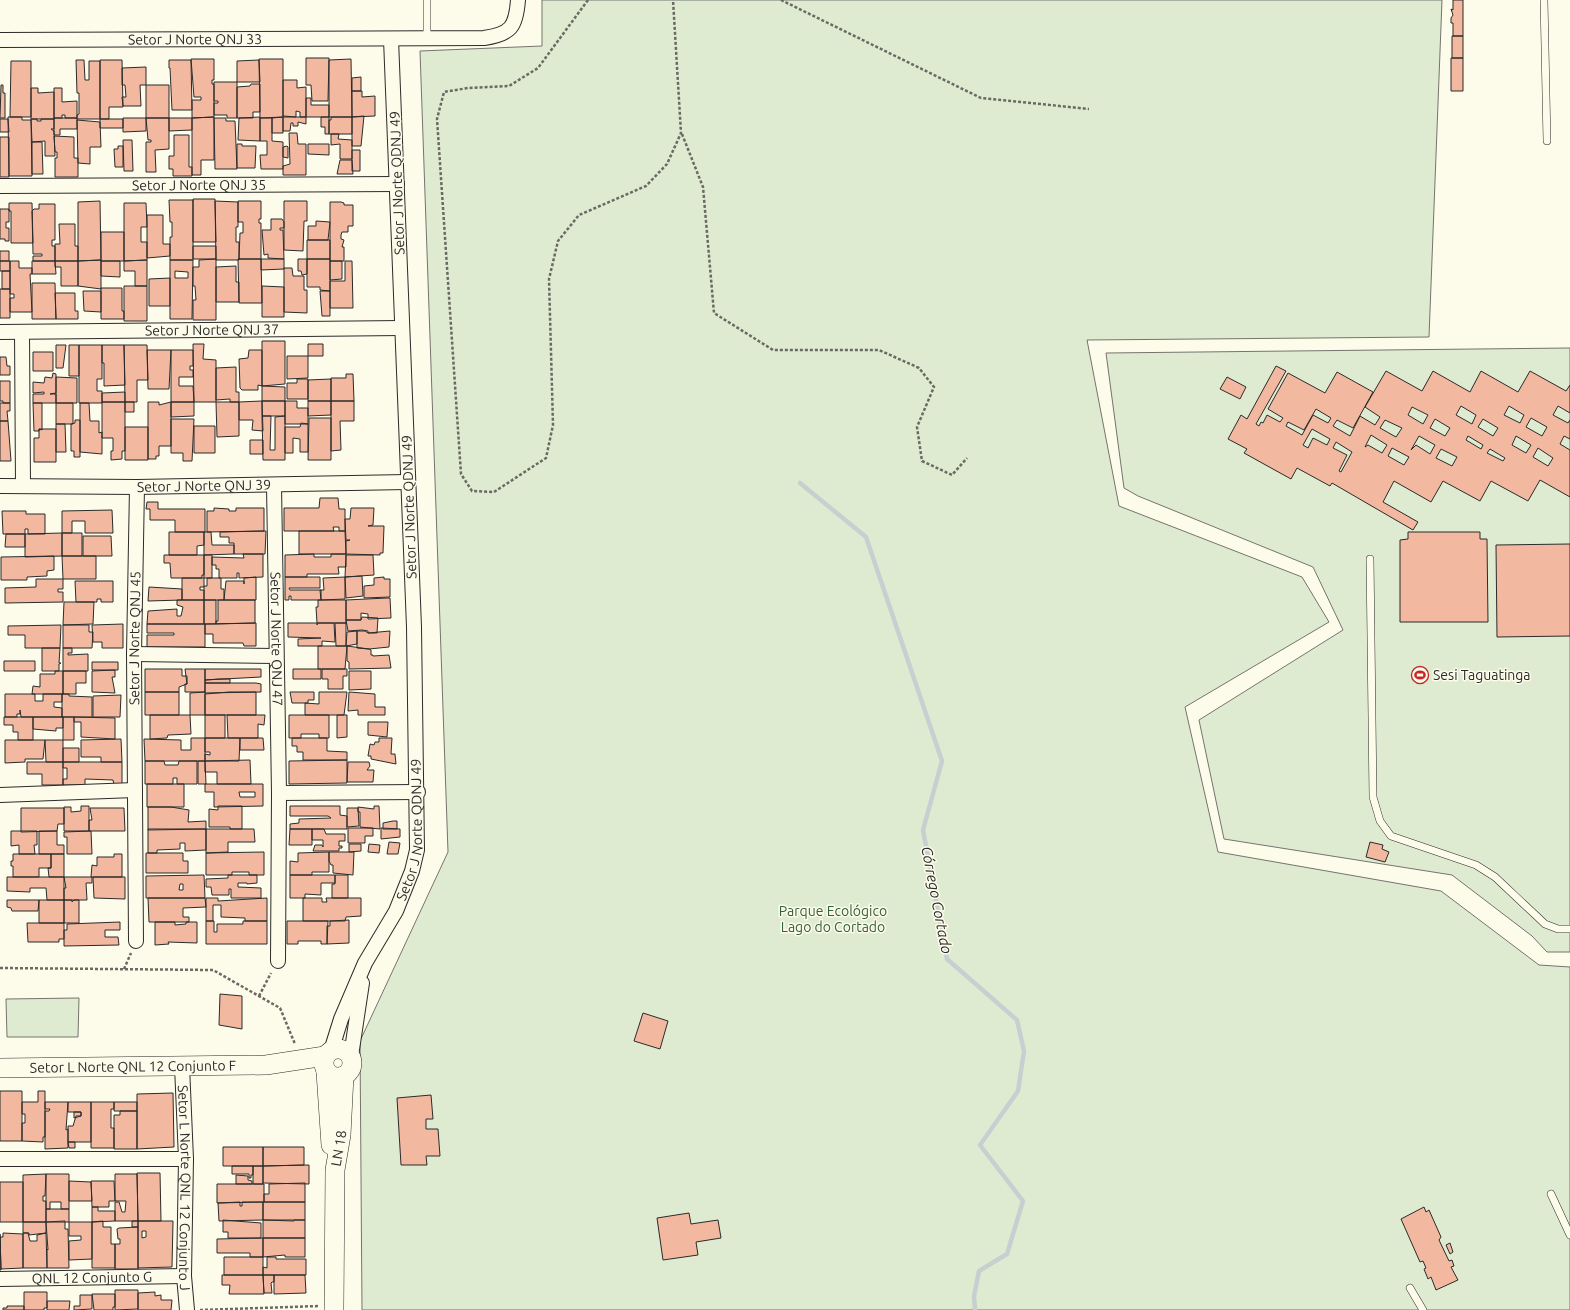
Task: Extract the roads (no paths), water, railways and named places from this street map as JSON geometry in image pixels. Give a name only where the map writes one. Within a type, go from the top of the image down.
[{"type":"street","name":"Setor J Norte QNJ 33","points":[[0,40],[391,39],[500,36],[510,30],[517,15],[518,0]]},
{"type":"street","name":"Setor J Norte QDNJ 49","points":[[365,963],[396,911],[412,871],[418,850],[414,627],[407,482],[391,39]]},
{"type":"street","name":"Setor J Norte QNJ 35","points":[[0,186],[397,184]]},
{"type":"street","name":"Setor J Norte QNJ 37","points":[[0,332],[402,328]]},
{"type":"street","points":[[22,332],[23,485]]},
{"type":"street","name":"Setor J Norte QNJ 39","points":[[0,486],[137,487],[407,482]]},
{"type":"street","name":"Setor J Norte QNJ 47","points":[[274,485],[279,793],[278,961]]},
{"type":"street","name":"Setor J Norte QNJ 45","points":[[136,941],[134,654],[137,487]]},
{"type":"street","points":[[134,654],[276,656]]},
{"type":"street","points":[[0,795],[135,790]]},
{"type":"street","points":[[279,793],[418,792]]},
{"type":"street","points":[[365,963],[351,1056],[352,1068],[344,1076],[338,1078],[331,1076],[327,1062],[342,1019],[365,963]]},
{"type":"street","points":[[266,1065],[327,1062],[342,1049],[351,1056]]},
{"type":"street","points":[[266,1065],[302,1060],[327,1062]]},
{"type":"street","name":"LN 18","points":[[327,1062],[327,1102],[335,1170]]},
{"type":"street","name":"Setor L Norte QNL 12 Conjunto F","points":[[0,1068],[266,1065]]},
{"type":"street","name":"Setor L Norte QNL 12 Conjunto J","points":[[182,1066],[186,1159],[184,1276],[187,1310]]},
{"type":"street","name":"LN 18","points":[[335,1170],[341,1135],[344,1076]]},
{"type":"street","points":[[0,1159],[186,1159]]},
{"type":"street","points":[[334,1308],[335,1170]]},
{"type":"street","name":"QNL 12 Conjunto G","points":[[0,1279],[184,1276]]},
{"type":"lane","points":[[427,0],[427,38]]},
{"type":"lane","points":[[1544,0],[1547,142]]},
{"type":"lane","points":[[1370,559],[1373,797],[1380,821],[1391,836],[1476,865],[1495,877],[1545,924],[1558,929],[1570,929]]},
{"type":"lane","points":[[1551,1194],[1570,1235]]},
{"type":"lane","points":[[1410,1288],[1423,1310]]},
{"type":"waterway","name":"Córrego Cortado","points":[[800,483],[866,537],[942,761],[923,830],[947,959],[1017,1020],[1024,1051],[1018,1091],[980,1145],[1023,1201],[1007,1254],[979,1271],[974,1296],[975,1310]]},
{"type":"place","name":"Sesi Taguatinga","points":[[1420,675]]},
{"type":"park label","name":"Parque Ecológico Lago do Cortado","points":[[833,920]]}]
